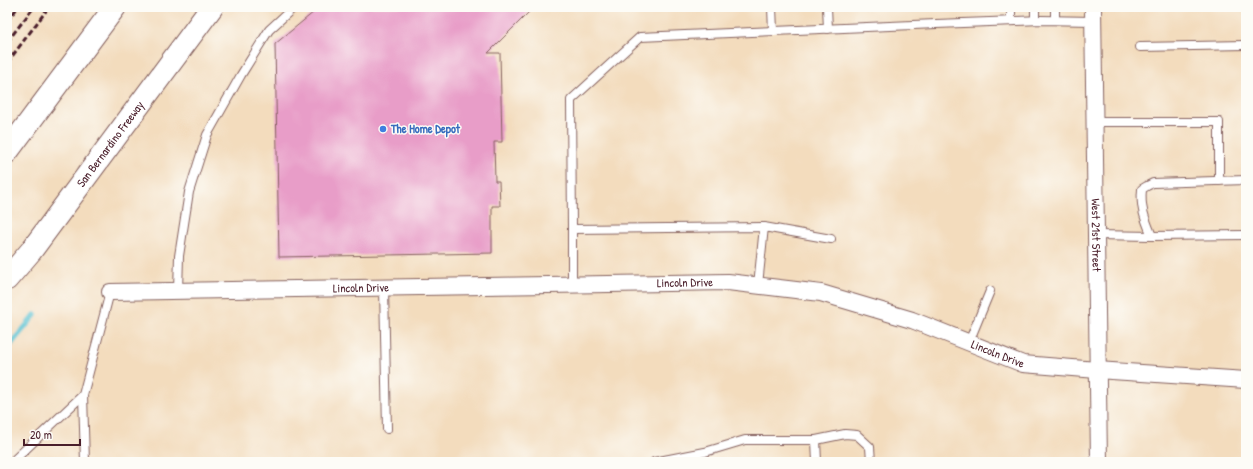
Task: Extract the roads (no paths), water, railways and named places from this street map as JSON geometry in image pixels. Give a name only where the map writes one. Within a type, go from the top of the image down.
[{"type":"highway","points":[[7,152],[115,7]]},
{"type":"highway","name":"San Bernardino Freeway","points":[[7,279],[31,251],[212,7]]},
{"type":"street","name":"West 21st Street","points":[[1093,14],[1099,462]]},
{"type":"street","name":"Lincoln Drive","points":[[110,292],[728,282],[821,293],[912,320],[1023,364],[1246,380]]},
{"type":"lane","points":[[178,291],[179,256],[189,192],[207,135],[269,30],[294,7]]},
{"type":"lane","points":[[772,7],[773,31]]},
{"type":"lane","points":[[827,7],[828,29]]},
{"type":"lane","points":[[1011,7],[1011,21]]},
{"type":"lane","points":[[1035,7],[1035,20]]},
{"type":"lane","points":[[1055,7],[1055,20]]},
{"type":"lane","points":[[572,285],[571,100],[640,37],[1055,20],[1093,14]]},
{"type":"lane","points":[[1140,47],[1246,45]]},
{"type":"lane","points":[[1094,122],[1219,122],[1220,181]]},
{"type":"lane","points":[[1152,236],[1144,218],[1141,201],[1142,189],[1147,186],[1153,183],[1246,180]]},
{"type":"lane","points":[[572,229],[764,226],[831,239]]},
{"type":"lane","points":[[758,285],[764,226]]},
{"type":"lane","points":[[1096,235],[1246,235]]},
{"type":"lane","points":[[384,288],[387,429]]},
{"type":"lane","points":[[969,342],[990,291]]},
{"type":"lane","points":[[85,462],[83,396],[110,292]]},
{"type":"lane","points":[[12,462],[83,396]]},
{"type":"lane","points":[[654,462],[705,452],[745,440],[816,440],[845,434],[857,435],[870,446],[871,462]]},
{"type":"lane","points":[[816,440],[817,462]]},
{"type":"waterway","points":[[7,349],[35,315]]},
{"type":"railway","points":[[7,21],[18,7]]},
{"type":"railway","points":[[7,42],[34,7]]},
{"type":"railway","points":[[7,63],[49,7]]},
{"type":"place","name":"The Home Depot","points":[[383,129]]}]
